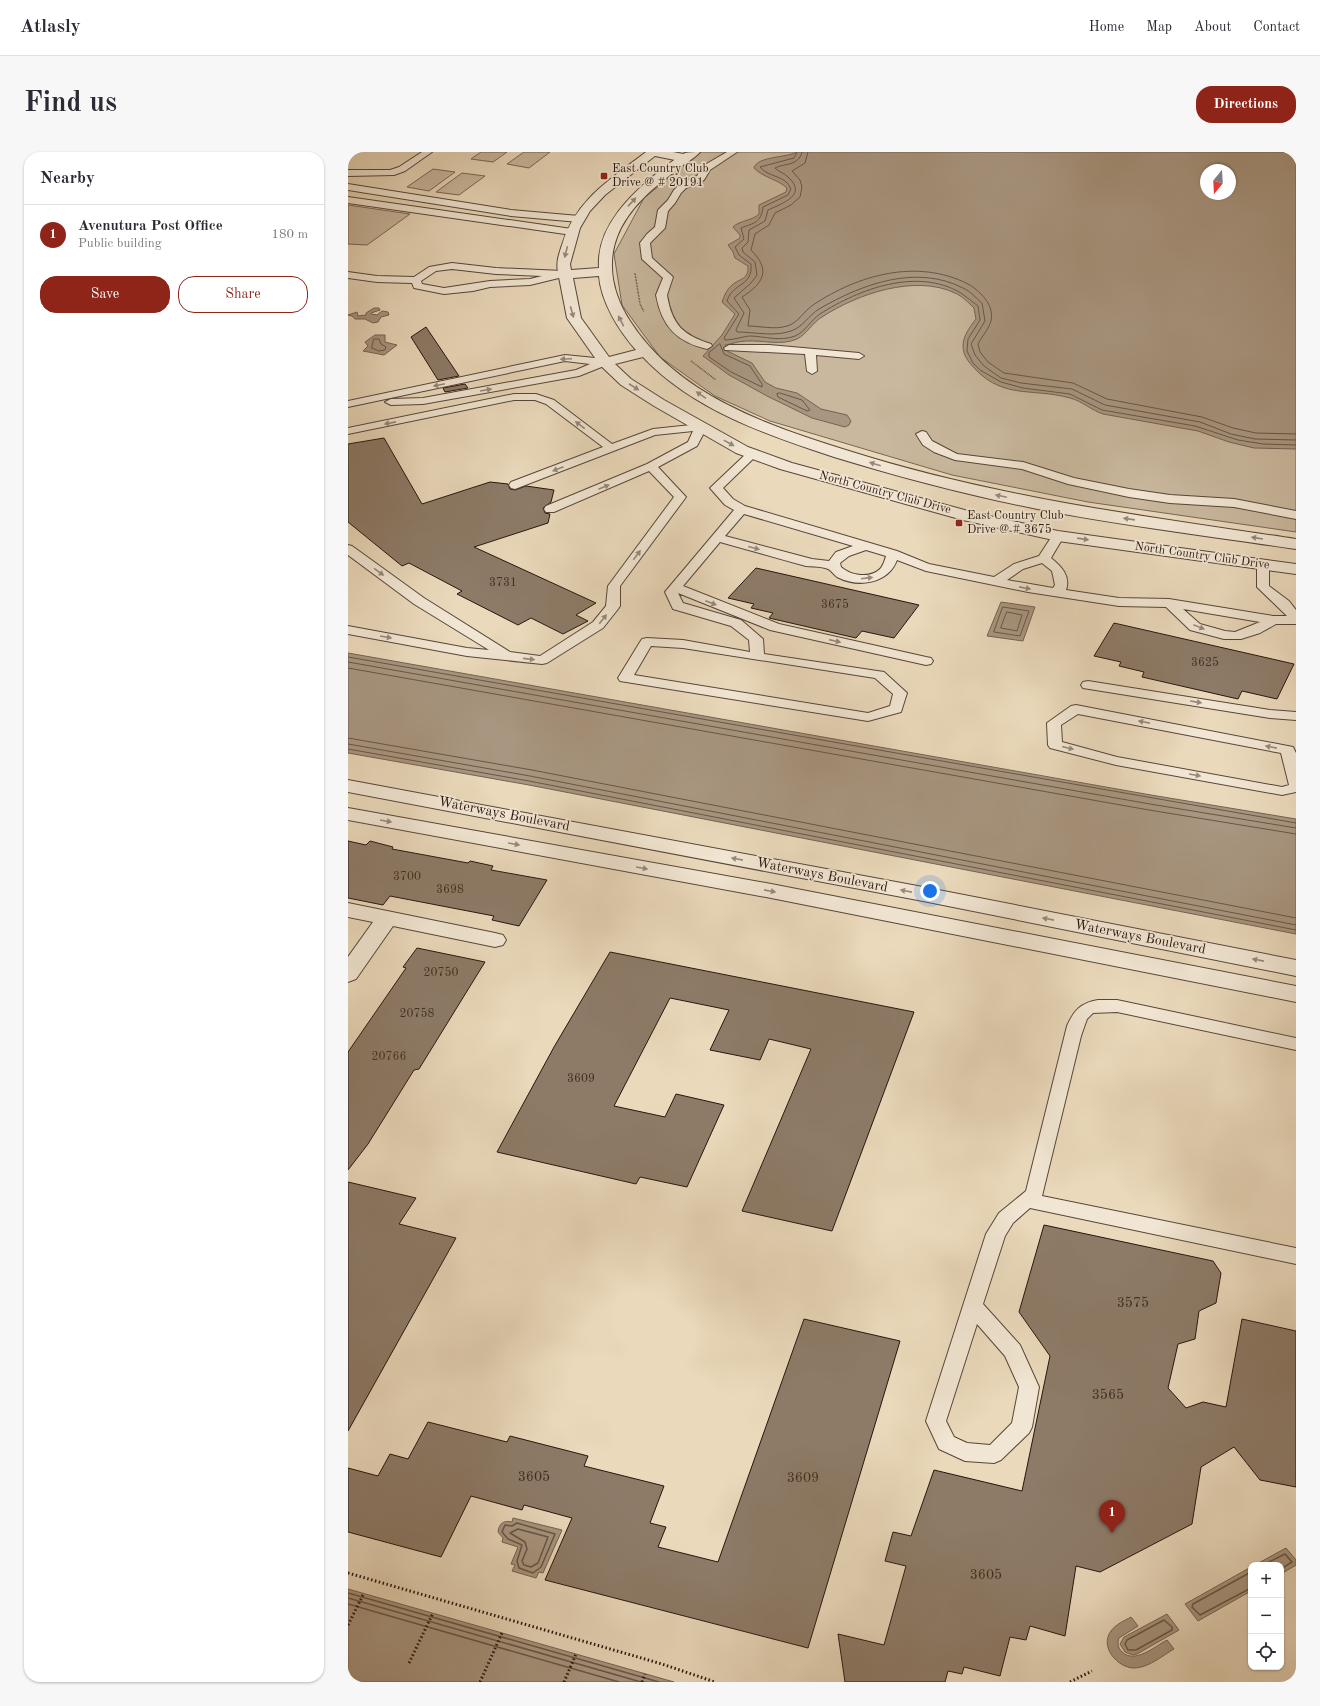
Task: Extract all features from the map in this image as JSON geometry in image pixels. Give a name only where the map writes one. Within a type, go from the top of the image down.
[{"type":"street","points":[[654,152],[690,155]]},
{"type":"street","name":"North Country Club Drive","points":[[654,152],[601,192],[585,209],[572,232],[563,264],[574,318],[605,362],[626,382],[698,425],[752,454],[786,466],[969,516],[1058,536],[1296,569]]},
{"type":"street","points":[[564,274],[603,272],[611,232],[629,205],[662,174],[690,155]]},
{"type":"street","name":"North Country Club Drive","points":[[603,272],[605,285],[624,326],[644,352],[678,380],[708,400],[735,414],[787,436],[907,474],[1024,501],[1073,510],[1296,544]]},
{"type":"street","points":[[605,362],[644,352]]},
{"type":"street","points":[[698,425],[735,414]]},
{"type":"street","points":[[1058,536],[1073,510]]},
{"type":"street","name":"Waterways Boulevard","points":[[348,786],[561,825],[1296,968]]},
{"type":"street","name":"Waterways Boulevard","points":[[348,814],[766,890],[1296,994]]},
{"type":"street","points":[[348,910],[495,940]]},
{"type":"street","points":[[348,974],[388,918]]},
{"type":"lane","points":[[348,173],[391,173],[428,152]]},
{"type":"lane","points":[[707,346],[680,336],[672,327],[662,298],[662,290],[667,283],[668,276],[647,259],[645,243],[650,236],[660,228],[663,210],[672,201],[677,192],[683,186],[700,178],[706,168],[733,152]]},
{"type":"lane","points":[[348,187],[518,214],[579,220]]},
{"type":"lane","points":[[348,200],[572,232]]},
{"type":"lane","points":[[348,275],[378,279],[416,280],[425,271],[430,269],[452,266],[496,272],[564,274]]},
{"type":"lane","points":[[416,280],[418,286],[444,291],[473,288],[490,284],[530,282],[564,274]]},
{"type":"lane","points":[[729,348],[769,348],[810,353],[859,356]]},
{"type":"lane","points":[[810,353],[812,371]]},
{"type":"lane","points":[[349,404],[565,358],[605,362]]},
{"type":"lane","points":[[349,404],[423,401],[579,373],[605,362]]},
{"type":"lane","points":[[348,431],[514,397],[536,397],[550,402],[611,448]]},
{"type":"lane","points":[[515,485],[653,432],[698,425],[693,444],[651,466],[550,509]]},
{"type":"lane","points":[[922,434],[927,443],[938,450],[955,456],[1023,466],[1072,481],[1129,493],[1234,503],[1296,516]]},
{"type":"lane","points":[[646,435],[680,450]]},
{"type":"lane","points":[[752,454],[716,488],[729,502],[741,509],[893,554],[926,567],[1001,578],[1059,589],[1169,603],[1273,620],[1296,619]]},
{"type":"lane","points":[[348,630],[467,652],[542,660],[598,625],[613,606],[614,586],[680,497],[651,466]]},
{"type":"lane","points":[[741,509],[671,592],[678,606],[736,623],[756,639],[757,657]]},
{"type":"lane","points":[[1001,578],[1023,563],[1044,559],[1058,536]]},
{"type":"lane","points":[[716,537],[811,563],[834,566]]},
{"type":"lane","points":[[867,546],[838,557],[834,561],[836,571],[848,578],[874,578],[885,571],[893,554]]},
{"type":"lane","points":[[348,549],[419,601],[508,657]]},
{"type":"lane","points":[[1044,559],[1058,570],[1059,589]]},
{"type":"lane","points":[[1263,565],[1263,587],[1284,604],[1296,619]]},
{"type":"lane","points":[[676,587],[697,597],[775,627],[926,661]]},
{"type":"lane","points":[[1169,603],[1195,627],[1224,635],[1236,636],[1255,630],[1273,620]]},
{"type":"lane","points":[[647,642],[683,644],[757,657],[879,675],[900,693],[896,709],[868,717],[625,678],[647,642]]},
{"type":"lane","points":[[1088,685],[1270,714],[1296,716]]},
{"type":"lane","points":[[1296,785],[1288,750],[1076,709],[1054,723],[1055,745],[1116,760],[1282,791],[1296,788]]},
{"type":"lane","points":[[973,1306],[1013,1351],[1029,1387],[1022,1428],[994,1454],[965,1452],[946,1443],[936,1421],[996,1234],[1006,1218],[1034,1194],[1072,1036],[1079,1015],[1092,1005],[1117,1006],[1296,1044]]},
{"type":"lane","points":[[1027,1200],[1296,1256]]},
{"type":"path","points":[[635,271],[640,304],[647,318]]},
{"type":"path","points":[[688,358],[718,381]]},
{"type":"path","points":[[348,1573],[662,1664],[715,1682]]},
{"type":"path","points":[[348,1625],[364,1593]]},
{"type":"path","points":[[409,1663],[433,1613]]},
{"type":"path","points":[[480,1682],[502,1633]]},
{"type":"path","points":[[564,1682],[576,1654]]},
{"type":"path","points":[[1070,1682],[1092,1671]]},
{"type":"path","points":[[642,1682],[645,1674]]},
{"type":"shaded area","points":[[481,152],[507,152],[493,162],[471,159]]},
{"type":"shaded area","points":[[524,152],[550,152],[529,168],[507,164]]},
{"type":"shaded area","points":[[701,152],[1296,152],[1296,532],[1088,502],[952,475],[770,421],[715,396],[660,357],[622,305],[614,254],[644,198]]},
{"type":"shaded area","points":[[433,169],[455,172],[429,191],[407,187]]},
{"type":"shaded area","points":[[462,173],[485,176],[459,195],[436,192]]},
{"type":"shaded area","points":[[348,205],[410,214],[367,245],[348,244]]},
{"type":"water","points":[[797,152],[1296,152],[1296,449],[1254,448],[1229,442],[1198,431],[1103,414],[1079,401],[1070,398],[1004,388],[992,383],[969,362],[963,350],[966,335],[976,319],[974,308],[958,294],[939,288],[922,286],[905,286],[887,289],[852,301],[822,317],[800,337],[791,341],[743,341],[725,345],[727,351],[752,363],[765,382],[776,388],[797,393],[821,409],[847,415],[851,421],[849,425],[845,427],[812,418],[767,396],[729,375],[703,356],[722,335],[735,314],[722,302],[726,293],[732,285],[747,274],[748,271],[748,266],[735,258],[728,245],[740,238],[740,235],[733,227],[759,214],[759,205],[786,192],[787,188],[779,182],[762,174],[754,168],[756,164],[766,159]]},
{"type":"water","points":[[374,308],[379,308],[380,310],[371,314],[377,315],[382,311],[388,312],[389,315],[381,317],[378,322],[373,323],[365,319],[355,319],[348,315],[357,312],[358,316],[366,315],[366,313]]},
{"type":"water","points":[[375,335],[385,335],[385,342],[397,345],[384,355],[363,351],[368,346],[365,342]]},
{"type":"water","points":[[1001,602],[1035,607],[1023,641],[987,636]]},
{"type":"water","points":[[348,653],[1151,795],[1296,819],[1296,934],[529,785],[348,753]]},
{"type":"water","points":[[513,1518],[562,1530],[543,1573],[539,1572],[536,1578],[512,1571],[515,1565],[511,1564],[518,1547],[502,1542],[503,1538],[498,1532],[502,1523],[507,1521],[512,1522]]},
{"type":"water","points":[[1286,1548],[1296,1560],[1296,1565],[1284,1572],[1284,1562],[1260,1562]]},
{"type":"water","points":[[1248,1569],[1248,1593],[1198,1621],[1185,1604]]},
{"type":"water","points":[[348,1589],[674,1682],[348,1682]]},
{"type":"water","points":[[1167,1614],[1179,1630],[1137,1654],[1133,1655],[1125,1652],[1120,1644],[1124,1637]]},
{"type":"water","points":[[1131,1617],[1138,1626],[1119,1638],[1118,1645],[1122,1652],[1127,1655],[1139,1655],[1167,1640],[1174,1649],[1144,1666],[1134,1668],[1128,1667],[1117,1661],[1109,1650],[1107,1644],[1108,1637],[1115,1626]]},
{"type":"building","points":[[426,327],[459,376],[438,380],[411,337]]},
{"type":"building","points":[[465,384],[468,388],[445,392],[443,388]]},
{"type":"building","points":[[384,438],[422,504],[490,482],[508,484],[510,489],[515,490],[526,486],[554,490],[551,502],[543,508],[545,513],[550,514],[548,523],[474,547],[596,603],[576,615],[588,621],[563,634],[531,618],[518,625],[457,594],[462,591],[409,563],[402,566],[348,522],[348,444]]},
{"type":"building","points":[[756,568],[919,605],[894,638],[862,631],[856,638],[769,618],[773,613],[751,608],[754,604],[728,598]]},
{"type":"building","points":[[1114,623],[1294,664],[1277,699],[1242,691],[1238,699],[1142,677],[1144,672],[1119,666],[1121,662],[1094,656]]},
{"type":"building","points":[[348,841],[366,845],[370,841],[393,847],[392,849],[468,863],[470,861],[493,866],[491,870],[547,880],[519,926],[492,920],[494,916],[390,896],[383,905],[348,898]]},
{"type":"building","points":[[417,948],[485,962],[419,1069],[414,1070],[368,1144],[348,1170],[348,1052],[406,968],[403,967]]},
{"type":"building","points":[[610,952],[914,1012],[832,1231],[742,1211],[811,1049],[769,1039],[760,1060],[710,1050],[729,1010],[670,998],[614,1106],[665,1117],[676,1094],[724,1105],[687,1187],[640,1177],[636,1184],[497,1152],[554,1047]]},
{"type":"building","points":[[348,1182],[416,1198],[399,1224],[456,1238],[348,1431]]},
{"type":"building","points":[[1044,1225],[1213,1261],[1221,1273],[1216,1303],[1199,1311],[1195,1339],[1178,1344],[1168,1388],[1186,1408],[1203,1402],[1226,1407],[1242,1319],[1296,1331],[1296,1487],[1260,1480],[1234,1447],[1201,1467],[1192,1524],[1100,1572],[1076,1566],[1065,1636],[1030,1626],[1026,1640],[1010,1637],[1000,1676],[964,1667],[962,1674],[948,1671],[945,1682],[845,1682],[838,1634],[884,1645],[906,1566],[885,1561],[893,1532],[911,1536],[934,1470],[1022,1491],[1050,1356],[1019,1312]]},
{"type":"building","points":[[804,1319],[900,1341],[808,1648],[545,1580],[572,1518],[524,1505],[522,1510],[471,1496],[441,1557],[348,1532],[348,1468],[378,1476],[390,1454],[408,1459],[428,1422],[507,1442],[510,1436],[588,1456],[584,1466],[664,1486],[650,1523],[666,1527],[658,1547],[718,1562]]},
{"type":"place","name":"East Country Club Drive @ # 20191","points":[[604,176]]},
{"type":"place","name":"East Country Club Drive @ # 3675","points":[[959,523]]},
{"type":"place","name":"Avenutura Post Office","points":[[1112,1533]]}]
